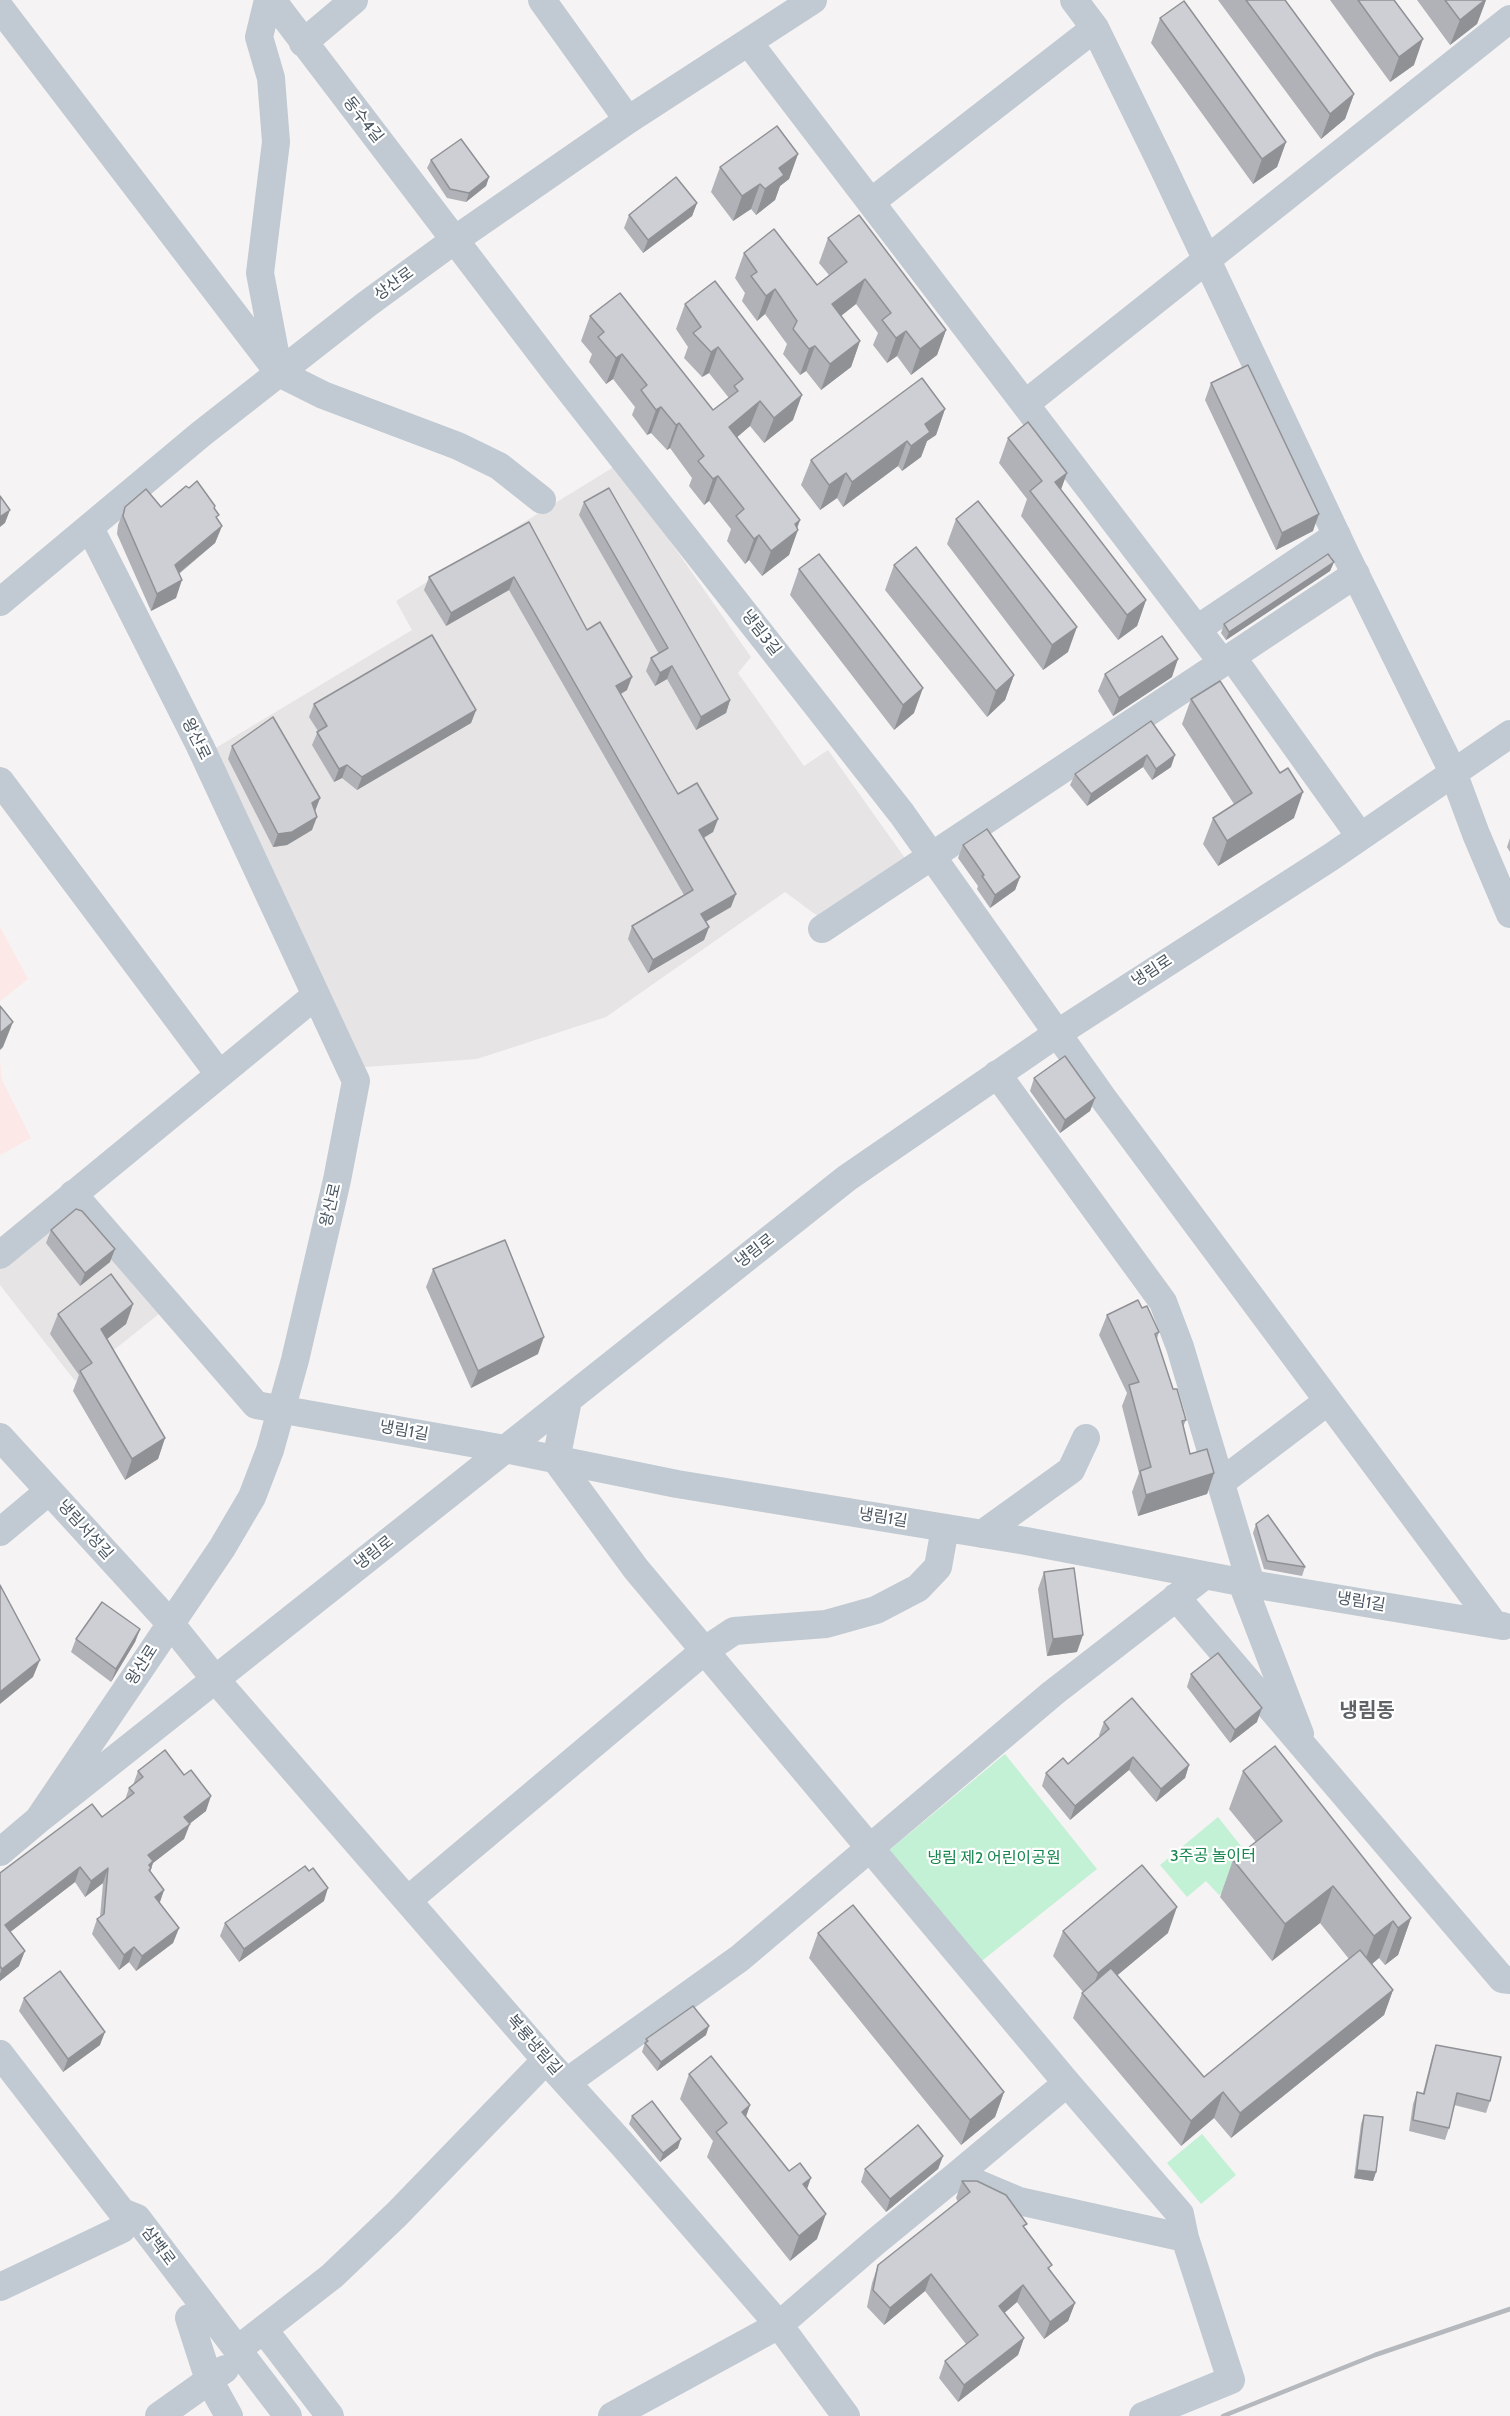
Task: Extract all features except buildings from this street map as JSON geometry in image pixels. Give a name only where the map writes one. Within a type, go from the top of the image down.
[{"type":"street","name":"동수4길","points":[[270,0],[456,239]]},
{"type":"street","points":[[270,0],[260,37],[271,78],[276,142],[260,273],[279,374]]},
{"type":"street","points":[[303,43],[354,0]]},
{"type":"street","points":[[542,0],[628,120]]},
{"type":"street","name":"상산로","points":[[0,602],[201,434],[366,304],[628,120],[813,0]]},
{"type":"street","points":[[1074,0],[1095,28],[1453,772],[1510,914]]},
{"type":"street","points":[[1504,0],[1510,7]]},
{"type":"street","points":[[0,8],[279,374],[458,446],[499,466],[542,500]]},
{"type":"street","points":[[1025,404],[1510,20]]},
{"type":"street","points":[[871,202],[1095,28]]},
{"type":"street","points":[[749,43],[1197,628],[1227,660],[1360,836]]},
{"type":"street","name":"냉림3길","points":[[456,239],[556,373],[902,814],[1103,1098],[1328,1401],[1502,1625]]},
{"type":"street","name":"왕산로","points":[[0,1852],[38,1820],[222,1548],[252,1497],[270,1450],[268,1406],[337,1180],[356,1082],[200,746],[90,528]]},
{"type":"street","points":[[1197,628],[1337,535]]},
{"type":"street","points":[[822,929],[1356,574]]},
{"type":"street","name":"냉림로","points":[[38,1820],[847,1178],[1058,1033],[1360,836],[1510,734]]},
{"type":"street","points":[[0,781],[219,1074]]},
{"type":"street","points":[[0,1255],[315,996]]},
{"type":"street","points":[[997,1074],[1163,1302],[1180,1347],[1247,1583],[1308,1752]]},
{"type":"street","points":[[73,1194],[268,1406]]},
{"type":"street","points":[[568,1400],[556,1460],[636,1569],[1067,2083],[1180,2214],[1185,2238],[1231,2380],[1143,2416]]},
{"type":"street","points":[[1220,1483],[1328,1401]]},
{"type":"street","name":"냉림1길","points":[[268,1406],[506,1449],[677,1484],[982,1534],[1204,1576],[1502,1625]]},
{"type":"street","name":"냉림서성길","points":[[0,1437],[170,1623],[215,1679]]},
{"type":"street","points":[[982,1534],[1071,1470],[1086,1438]]},
{"type":"street","points":[[0,1532],[49,1491]]},
{"type":"street","points":[[408,1900],[704,1651],[734,1631],[826,1624],[886,1605],[918,1588],[938,1567],[945,1528]]},
{"type":"street","points":[[567,2082],[740,1958],[1053,1693],[1204,1576]]},
{"type":"street","points":[[1176,1597],[1502,1979],[1510,1980]]},
{"type":"street","name":"복룡냉림길","points":[[215,1679],[779,2325],[846,2416]]},
{"type":"street","points":[[71,1772],[95,1765],[132,1745]]},
{"type":"street","name":"삼백로","points":[[0,2054],[122,2221],[137,2218],[224,2366],[275,2410]]},
{"type":"street","points":[[159,2416],[224,2366],[264,2330],[332,2276],[398,2214],[546,2060]]},
{"type":"street","points":[[612,2416],[779,2325],[874,2242],[1067,2083]]},
{"type":"street","points":[[957,2175],[1019,2201],[1185,2238]]},
{"type":"street","points":[[0,2287],[122,2221],[224,2366],[230,2416]]},
{"type":"street","points":[[264,2330],[275,2410]]},
{"type":"street","points":[[264,2330],[330,2416]]},
{"type":"shaded area","points":[[617,465],[751,657],[738,673],[804,766],[828,750],[907,861],[823,920],[785,892],[606,1017],[477,1059],[365,1067],[214,749],[412,630],[396,601]]},
{"type":"shaded area","points":[[0,927],[28,979],[0,1001]]},
{"type":"shaded area","points":[[0,1060],[2,1080],[31,1138],[0,1155]]},
{"type":"shaded area","points":[[66,1215],[82,1217],[159,1314],[75,1381],[0,1285],[0,1268]]},
{"type":"green space","name":"냉림 제2 어린이공원","points":[[1005,1754],[1097,1869],[978,1964],[886,1853]]},
{"type":"green space","name":"3주공 놀이터","points":[[1218,1817],[1256,1865],[1219,1895],[1206,1881],[1187,1897],[1160,1865]]},
{"type":"green space","points":[[1202,2134],[1236,2175],[1201,2204],[1167,2163]]},
{"type":"railway","points":[[1223,2416],[1375,2355],[1510,2309]]},
{"type":"district","name":"냉림동","points":[[1367,1711]]}]
